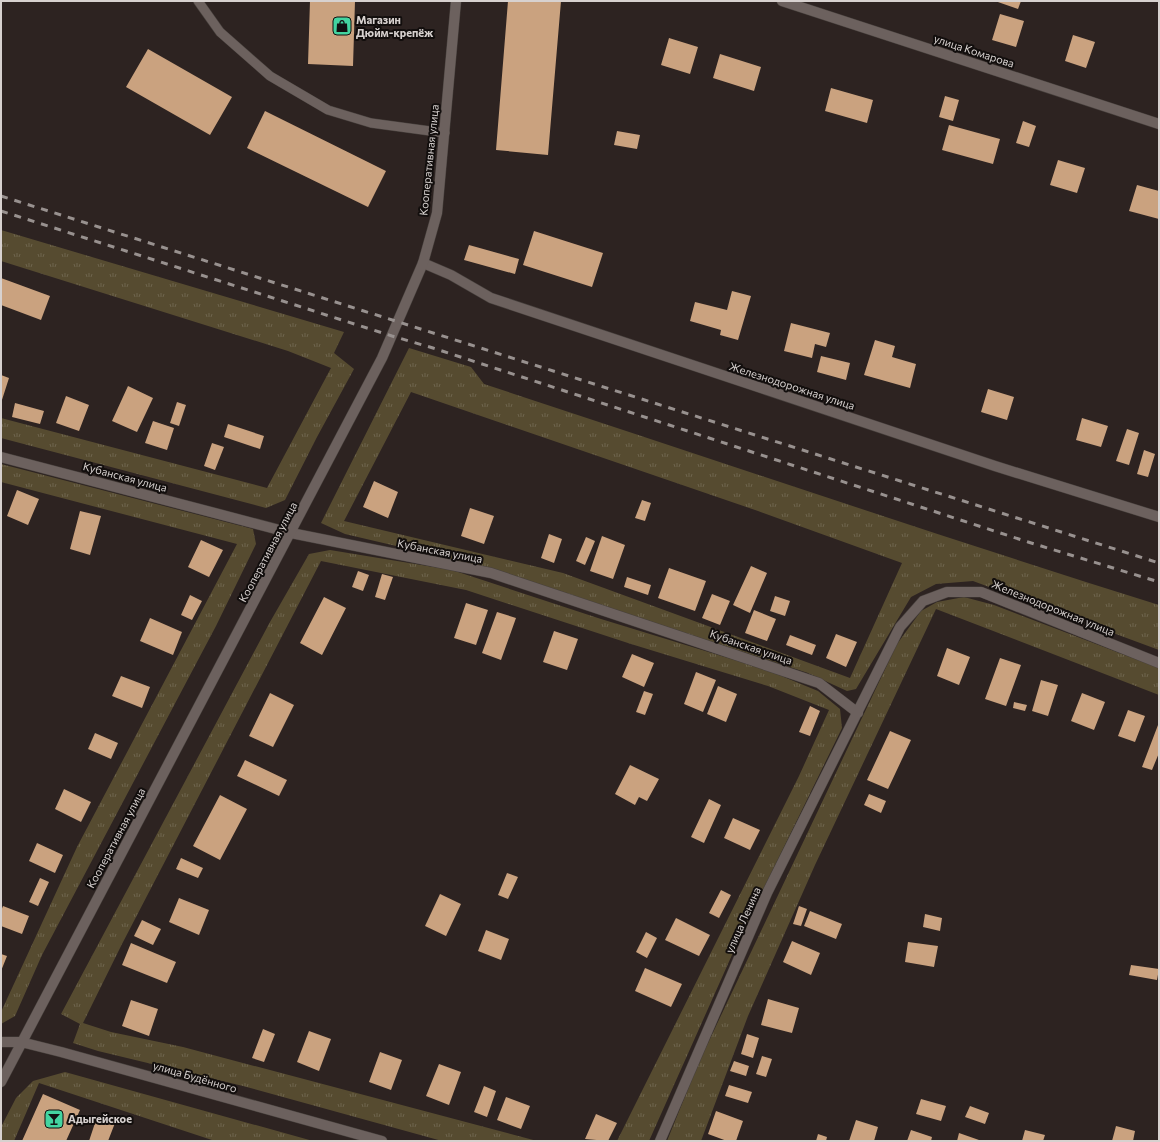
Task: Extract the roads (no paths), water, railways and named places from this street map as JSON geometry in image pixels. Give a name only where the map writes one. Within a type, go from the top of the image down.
[{"type":"street","name":"Кооперативная улица","points":[[1,1082],[382,358],[423,263],[437,213],[456,1]]},
{"type":"street","name":"улица Комарова","points":[[786,2],[1159,124]]},
{"type":"street","name":"Железнодорожная улица","points":[[423,263],[451,275],[491,298],[995,466],[1159,517]]},
{"type":"street","name":"Кубанская улица","points":[[1,457],[291,533],[492,573],[819,683],[858,713]]},
{"type":"street","name":"Железнодорожная улица","points":[[858,713],[900,627],[923,601],[947,592],[981,592],[1159,663]]},
{"type":"street","name":"улица Ленина","points":[[660,1141],[767,893],[858,713]]},
{"type":"street","name":"улица Будённого","points":[[1,1042],[22,1042],[382,1141]]},
{"type":"lane","points":[[198,1],[220,32],[270,76],[328,110],[371,123],[444,132]]},
{"type":"railway","points":[[1,196],[1159,563]]},
{"type":"railway","points":[[1,211],[433,348],[1028,542],[1159,582]]},
{"type":"place","name":"Магазин Дюйм-крепёж","points":[[342,26]]},
{"type":"place","name":"Адыгейское","points":[[54,1119]]}]
